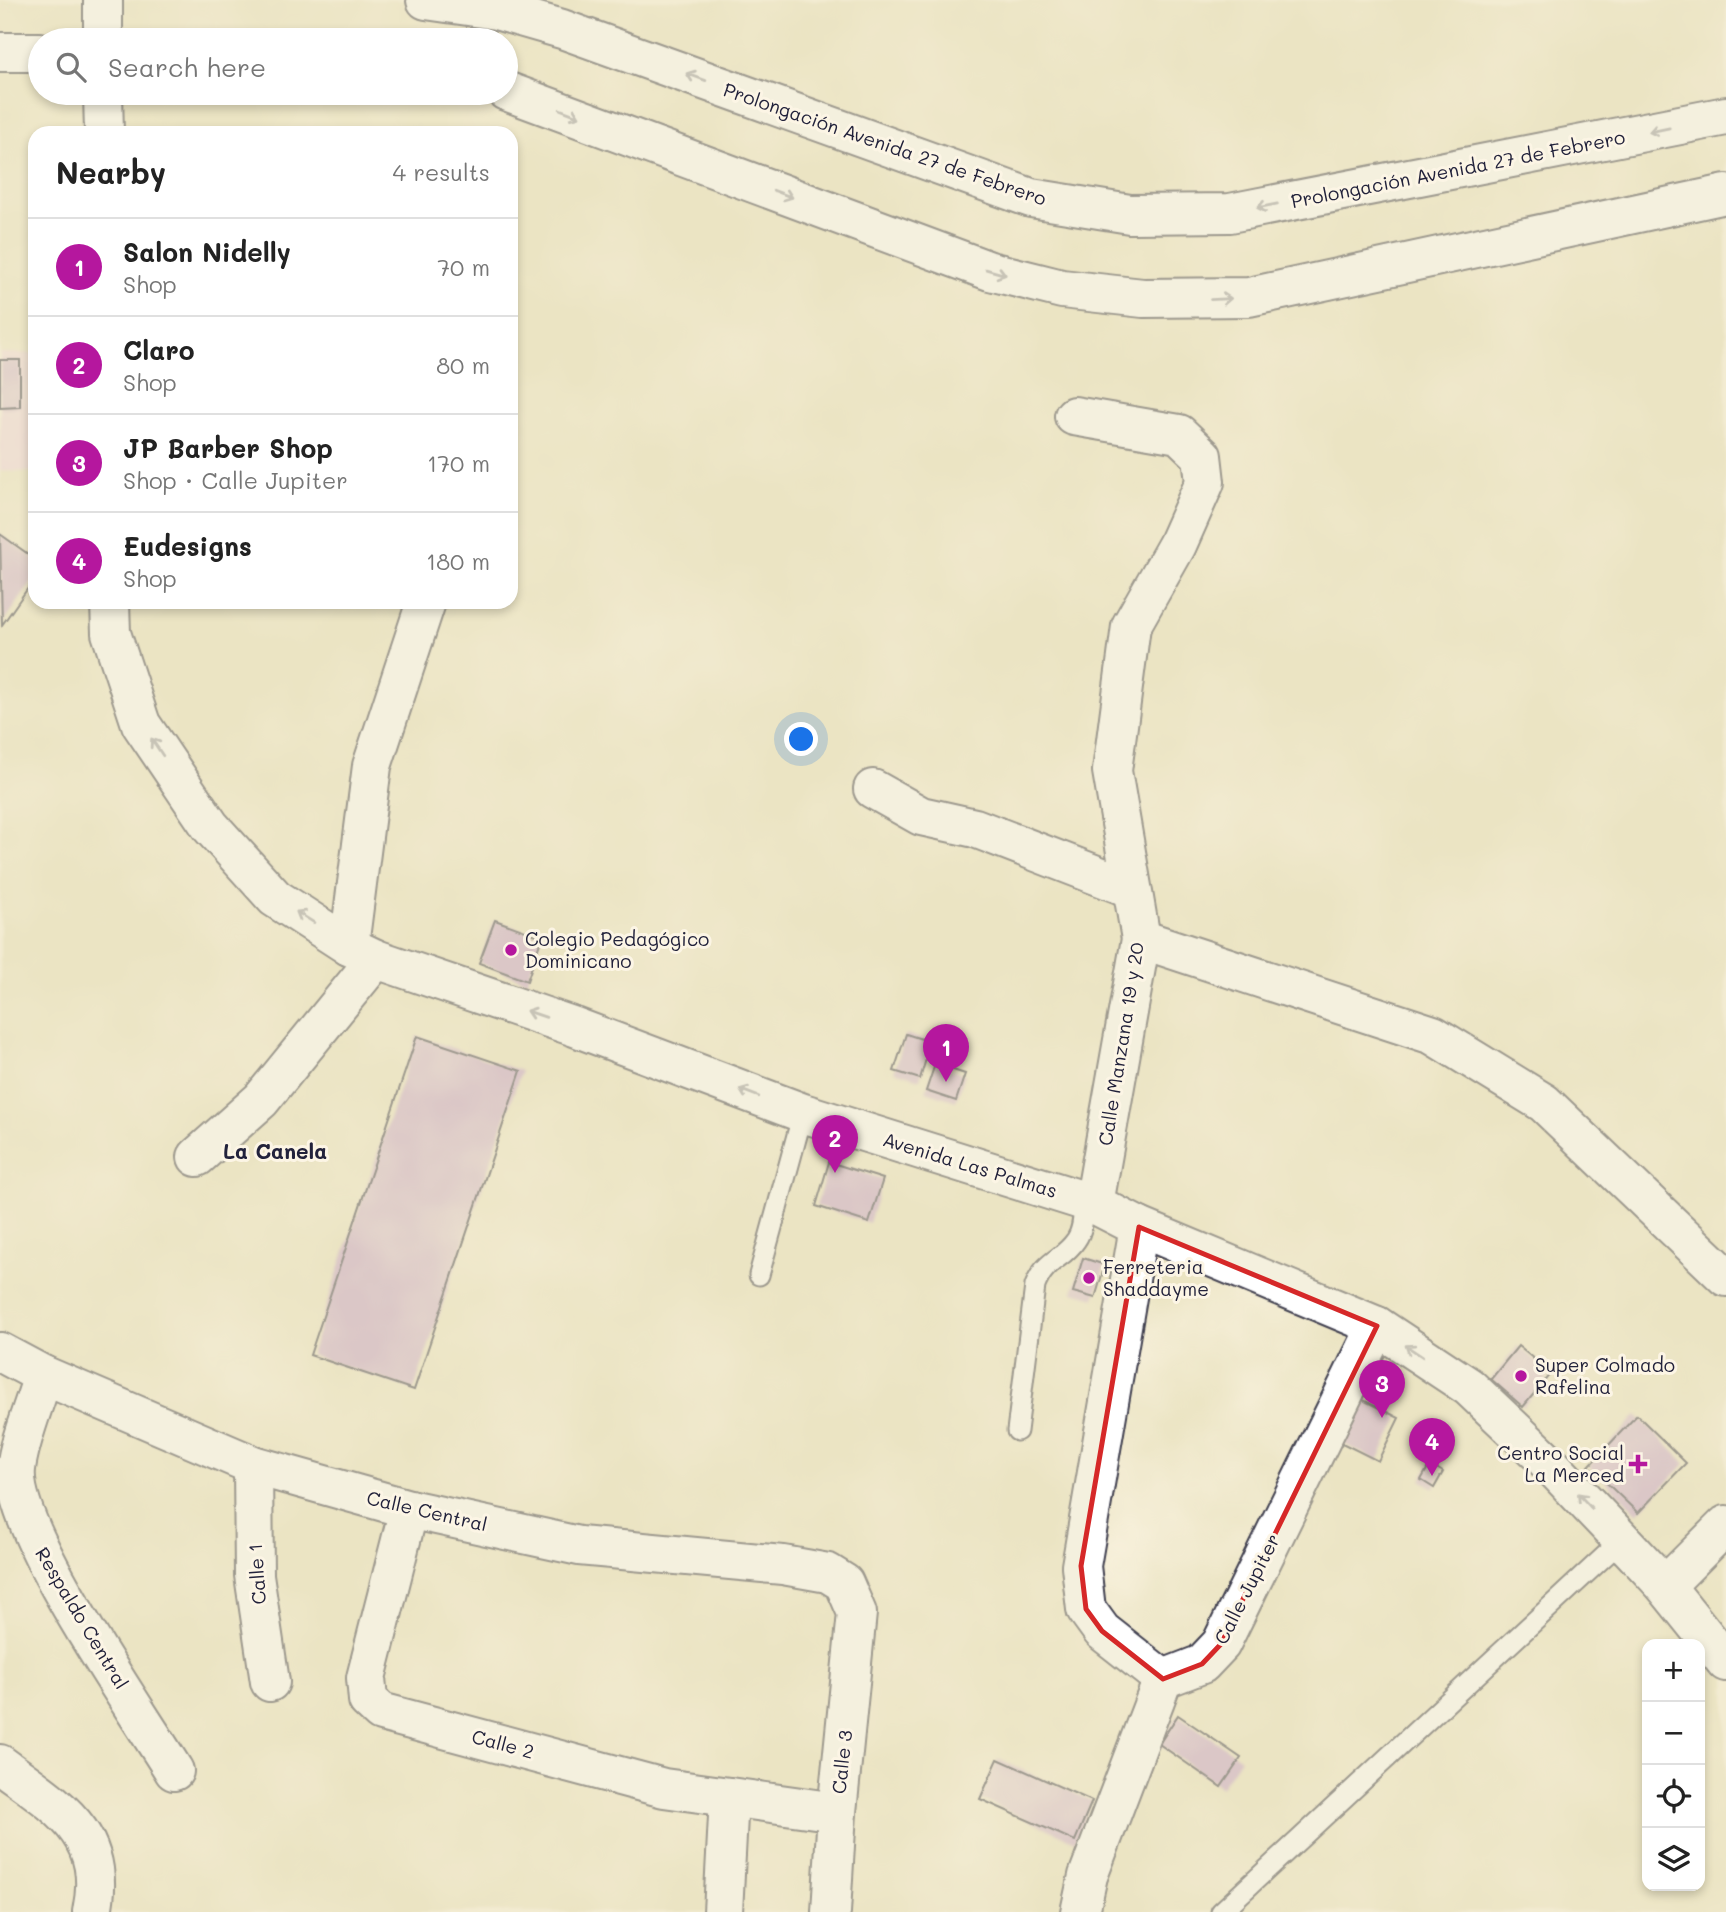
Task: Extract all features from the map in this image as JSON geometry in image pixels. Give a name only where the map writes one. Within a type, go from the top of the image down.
[{"type":"street","points":[[103,0],[103,28]]},
{"type":"street","name":"Prolongación Avenida 27 de Febrero","points":[[426,0],[496,10],[562,29],[1031,198],[1130,214],[1230,213],[1726,116]]},
{"type":"street","points":[[0,52],[28,52]]},
{"type":"street","points":[[518,94],[990,271],[1062,289],[1143,298],[1249,297],[1726,194]]},
{"type":"street","points":[[103,105],[103,126]]},
{"type":"street","name":"Calle Manzana 19 y 20","points":[[1074,416],[1179,434],[1202,456],[1205,482],[1177,545],[1131,626],[1112,771],[1130,888],[1141,939],[1089,1202]]},
{"type":"street","name":"Avenida Las Palmas","points":[[110,609],[111,633],[141,724],[210,826],[275,898],[363,953],[575,1027],[803,1113],[1089,1202],[1139,1227],[1377,1326],[1469,1387],[1544,1458],[1665,1586],[1726,1662]]},
{"type":"street","points":[[197,1157],[261,1100],[363,953],[372,766],[424,609]]},
{"type":"street","points":[[873,789],[921,817],[975,828],[1130,888]]},
{"type":"street","points":[[1141,939],[1433,1035],[1544,1103],[1726,1277]]},
{"type":"street","points":[[1080,1912],[1088,1876],[1163,1679],[1102,1631],[1086,1609],[1081,1566],[1139,1227]]},
{"type":"street","name":"Calle Jupiter","points":[[1163,1679],[1202,1664],[1222,1644],[1377,1326]]},
{"type":"street","name":"Calle Central","points":[[0,1352],[43,1376],[253,1465],[409,1509],[579,1546],[783,1565],[828,1573],[844,1583],[857,1613]]},
{"type":"street","name":"Respaldo Central","points":[[43,1376],[16,1470],[24,1512],[44,1560],[174,1771]]},
{"type":"street","name":"Calle 1","points":[[253,1465],[254,1575],[270,1682]]},
{"type":"street","name":"Calle 2","points":[[409,1509],[366,1678],[368,1700],[381,1712],[651,1784],[837,1812]]},
{"type":"street","points":[[1665,1586],[1726,1525]]},
{"type":"street","name":"Calle 3","points":[[831,1912],[837,1812],[857,1613]]},
{"type":"street","points":[[0,1764],[69,1815],[90,1850],[95,1896],[92,1912]]},
{"type":"street","points":[[723,1912],[729,1797]]},
{"type":"lane","points":[[759,1275],[803,1113]]},
{"type":"lane","points":[[1017,1431],[1035,1286],[1042,1268],[1076,1240],[1089,1202]]},
{"type":"lane","points":[[1221,1912],[1622,1540]]},
{"type":"highlighted area","points":[[1139,1227],[1377,1326],[1221,1644],[1202,1664],[1163,1679],[1102,1631],[1086,1609],[1081,1566]]},
{"type":"shaded area","points":[[0,353],[28,354],[28,472],[0,471]]},
{"type":"building","points":[[0,360],[20,360],[20,407],[0,408]]},
{"type":"building","points":[[0,534],[28,554],[28,588],[2,625]]},
{"type":"building","name":"Colegio Pedagógico Dominicano","points":[[495,920],[542,937],[527,981],[479,963]]},
{"type":"building","points":[[906,1034],[931,1042],[920,1079],[894,1071]]},
{"type":"building","points":[[417,1036],[521,1071],[414,1390],[310,1355]]},
{"type":"building","points":[[935,1064],[965,1074],[956,1101],[926,1091]]},
{"type":"building","points":[[829,1162],[883,1179],[869,1223],[816,1206]]},
{"type":"building","name":"Ferreteria Shaddayme","points":[[1083,1258],[1105,1265],[1095,1298],[1073,1292]]},
{"type":"building","name":"Super Colmado Rafelina","points":[[1518,1346],[1551,1373],[1523,1407],[1491,1379]]},
{"type":"building","points":[[1357,1397],[1399,1418],[1378,1461],[1336,1440]]},
{"type":"building","name":"Centro Social La Merced","points":[[1637,1415],[1686,1463],[1638,1513],[1589,1466]]},
{"type":"building","points":[[1430,1464],[1443,1472],[1434,1488],[1421,1480]]},
{"type":"building","points":[[1178,1715],[1241,1758],[1221,1787],[1159,1744]]},
{"type":"building","points":[[998,1759],[1092,1801],[1075,1841],[980,1799]]},
{"type":"place","name":"Colegio Pedagógico Dominicano","points":[[511,950]]},
{"type":"place","name":"Salon Nidelly","points":[[946,1082]]},
{"type":"place","name":"Claro","points":[[835,1173]]},
{"type":"place","name":"Ferreteria Shaddayme","points":[[1089,1278]]},
{"type":"place","name":"Super Colmado Rafelina","points":[[1521,1376]]},
{"type":"place","name":"JP Barber Shop","points":[[1382,1418]]},
{"type":"place","name":"Centro Social La Merced","points":[[1638,1464]]},
{"type":"place","name":"Eudesigns","points":[[1432,1476]]},
{"type":"district","name":"La Canela","points":[[275,1152]]}]
